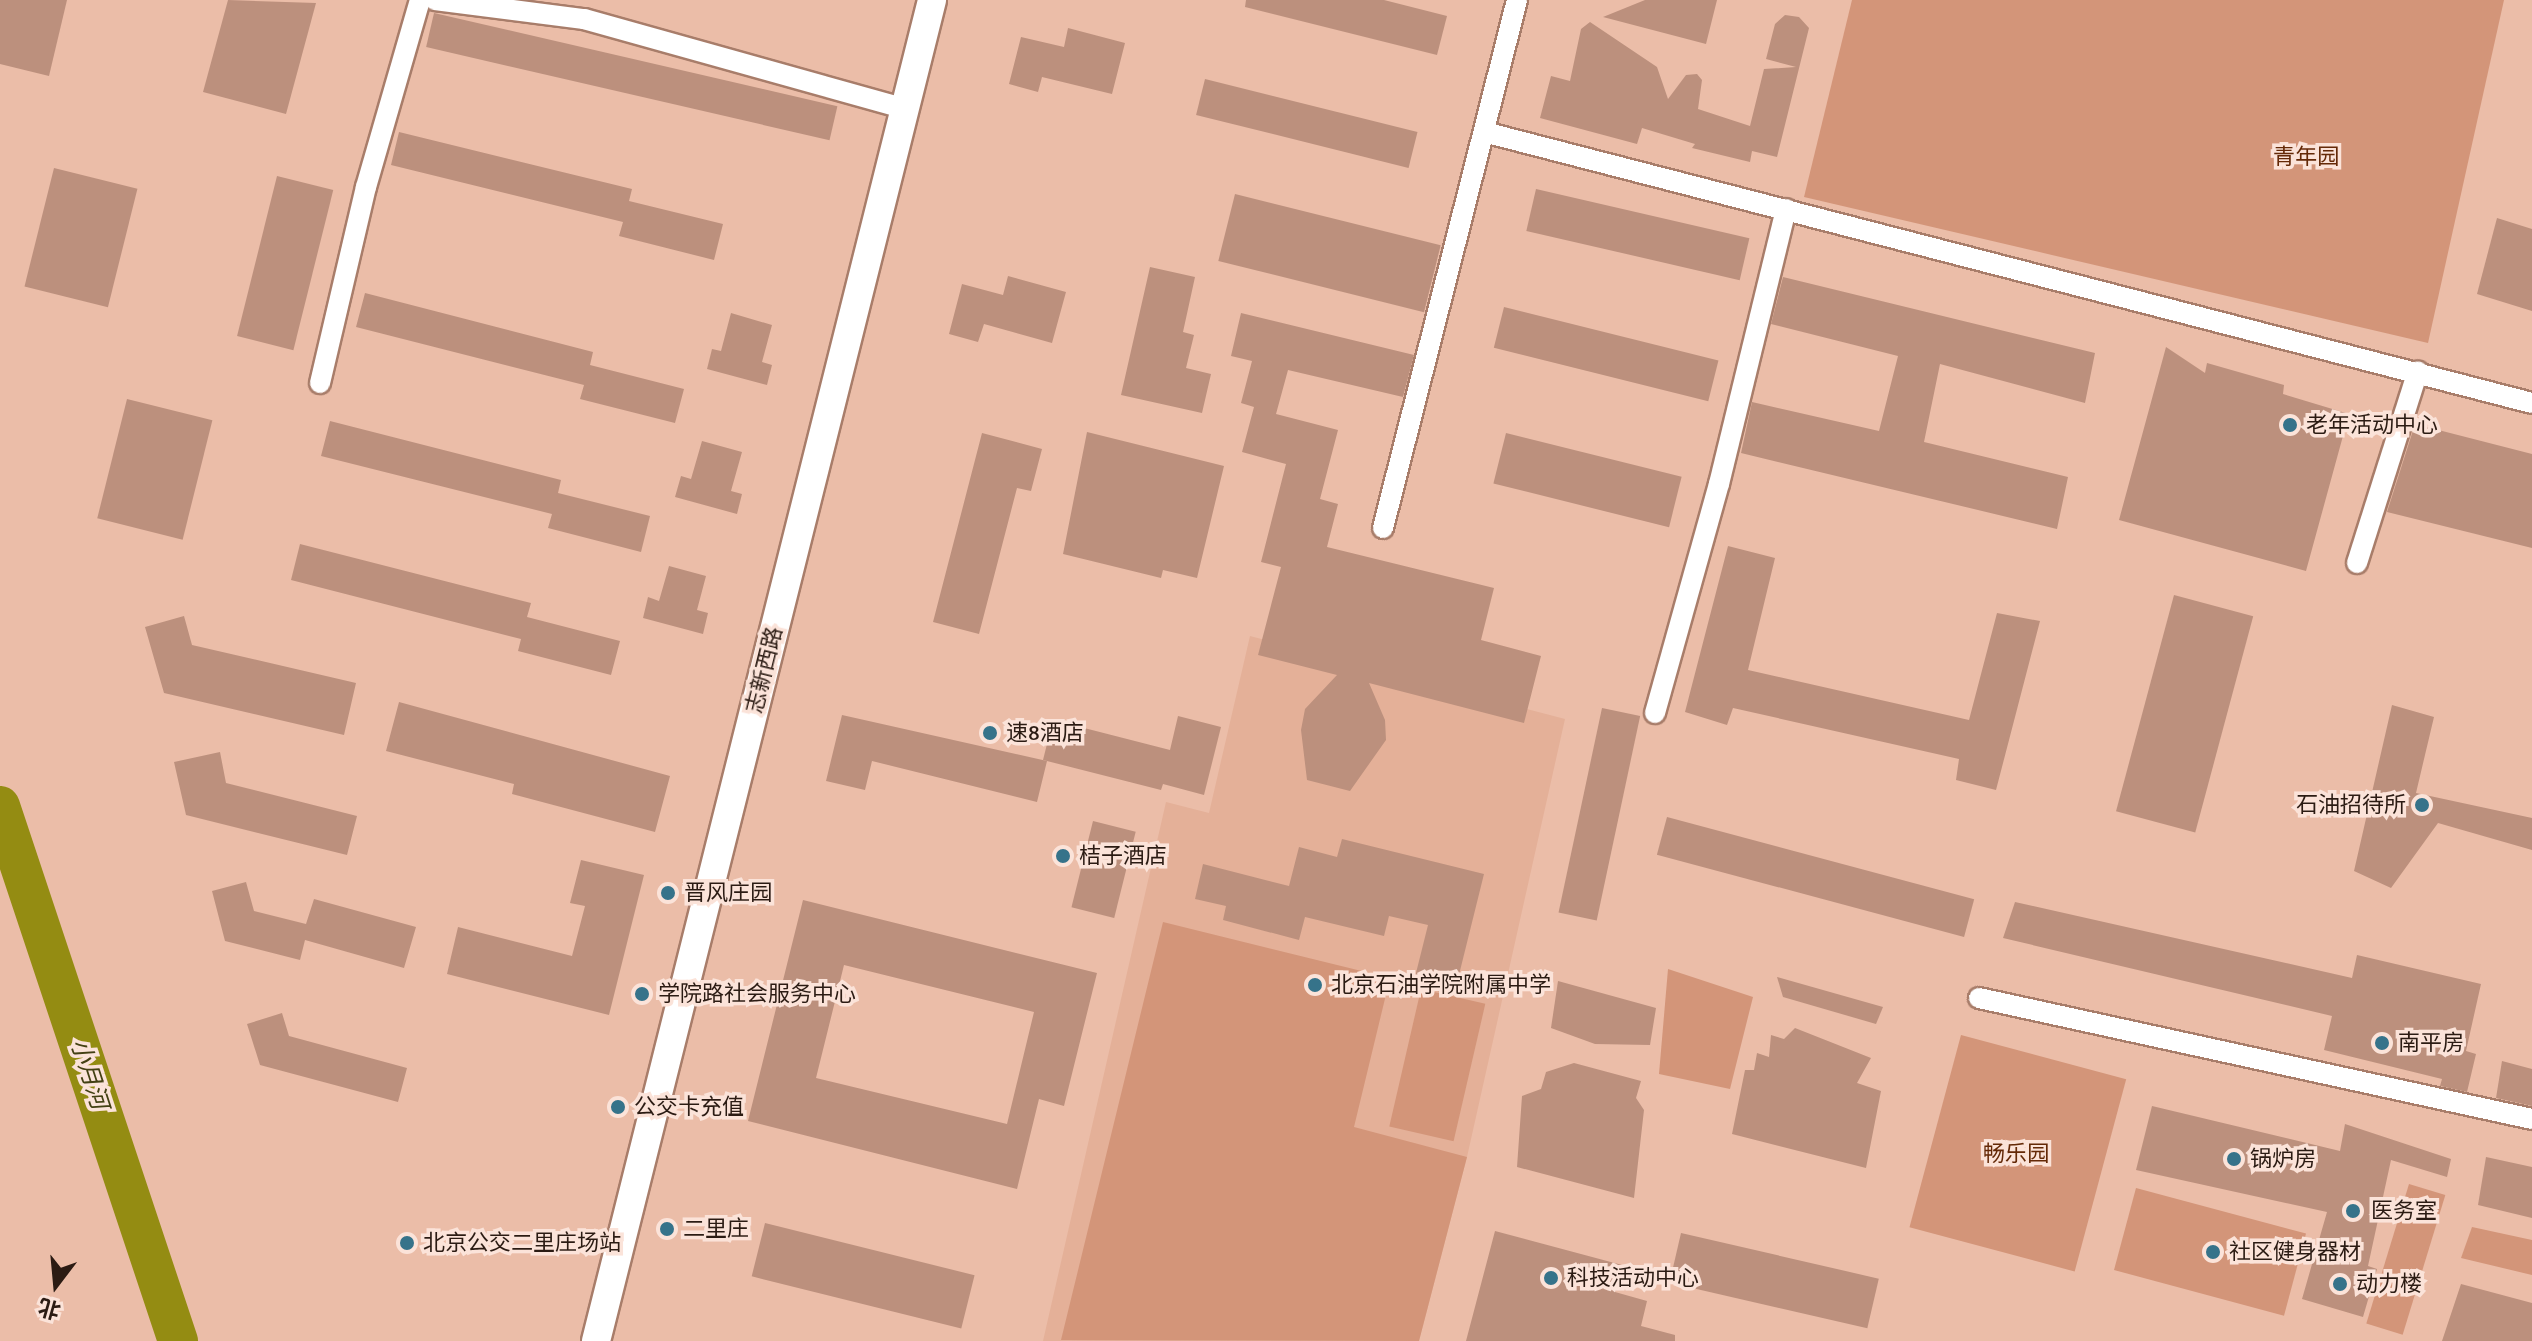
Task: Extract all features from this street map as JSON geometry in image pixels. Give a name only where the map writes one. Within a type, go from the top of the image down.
[{"type":"street","points":[[320,383],[366,187],[420,0]]},
{"type":"street","points":[[435,0],[587,10],[906,109]]},
{"type":"street","name":"志新西路","points":[[596,1341],[932,0]]},
{"type":"street","points":[[1383,528],[1517,0]]},
{"type":"street","points":[[1484,132],[2418,371],[2532,403]]},
{"type":"street","points":[[1655,713],[1719,484],[1786,209]]},
{"type":"street","points":[[2357,563],[2418,371]]},
{"type":"street","points":[[1979,998],[2532,1119]]},
{"type":"shaded area","name":"北京石油学院附属中学","points":[[1250,636],[1565,719],[1467,1157],[1419,1341],[1043,1341],[1166,802],[1209,813]]},
{"type":"green space","name":"青年园","points":[[1852,0],[2504,0],[2428,343],[1804,197]]},
{"type":"green space","points":[[1163,922],[1390,978],[1354,1127],[1467,1157],[1419,1341],[1061,1340]]},
{"type":"green space","points":[[1668,969],[1753,997],[1730,1089],[1659,1074]]},
{"type":"green space","points":[[1421,989],[1485,1004],[1454,1141],[1389,1126]]},
{"type":"green space","name":"畅乐园","points":[[1961,1035],[2126,1079],[2075,1271],[1909,1227]]},
{"type":"green space","points":[[2409,1184],[2445,1195],[2403,1335],[2366,1324]]},
{"type":"green space","name":"社区健身器材","points":[[2136,1188],[2306,1234],[2284,1316],[2114,1270]]},
{"type":"green space","points":[[2472,1227],[2532,1240],[2532,1275],[2461,1258]]},
{"type":"building","points":[[0,0],[67,0],[49,76],[0,64]]},
{"type":"building","points":[[228,0],[316,3],[286,114],[203,92]]},
{"type":"building","points":[[1246,0],[1384,0],[1447,16],[1437,55],[1245,7]]},
{"type":"building","points":[[1645,0],[1717,0],[1706,44],[1603,17]]},
{"type":"building","points":[[434,13],[837,106],[830,140],[426,47]]},
{"type":"building","points":[[1785,15],[1799,17],[1809,28],[1777,157],[1752,151],[1750,162],[1692,148],[1695,144],[1642,128],[1637,144],[1540,118],[1551,76],[1570,81],[1581,29],[1590,22],[1657,67],[1668,99],[1686,75],[1697,74],[1702,80],[1698,109],[1750,126],[1764,69],[1796,67],[1766,59],[1775,24]]},
{"type":"building","points":[[1068,28],[1125,43],[1112,94],[1042,77],[1038,92],[1009,84],[1021,37],[1064,47]]},
{"type":"building","points":[[1205,79],[1417,132],[1409,168],[1196,115]]},
{"type":"building","points":[[399,132],[632,189],[629,201],[723,224],[714,260],[619,236],[623,222],[391,165]]},
{"type":"building","points":[[54,168],[137,189],[108,307],[24,286]]},
{"type":"building","points":[[277,176],[333,190],[293,350],[237,336]]},
{"type":"building","points":[[1536,189],[1749,238],[1740,280],[1526,231]]},
{"type":"building","points":[[1235,194],[1441,245],[1424,312],[1218,261]]},
{"type":"building","points":[[2497,218],[2532,229],[2532,311],[2477,294]]},
{"type":"building","points":[[1150,267],[1195,277],[1183,332],[1194,335],[1186,368],[1211,374],[1202,413],[1121,395]]},
{"type":"building","points":[[1008,276],[1066,292],[1052,343],[984,324],[978,342],[949,334],[962,284],[1003,295]]},
{"type":"building","points":[[1783,277],[2095,353],[2085,403],[1940,364],[1924,442],[2068,477],[2057,529],[1741,453],[1752,402],[1879,431],[1898,356],[1771,324]]},
{"type":"building","points":[[365,293],[593,352],[590,365],[684,389],[675,423],[580,399],[584,385],[356,327]]},
{"type":"building","points":[[1504,307],[1718,360],[1708,401],[1494,348]]},
{"type":"building","points":[[731,313],[772,325],[762,362],[772,365],[767,385],[707,369],[712,349],[721,351]]},
{"type":"building","points":[[1241,313],[1414,355],[1403,397],[1288,370],[1276,414],[1338,430],[1320,499],[1338,504],[1327,547],[1494,588],[1481,640],[1541,656],[1524,723],[1369,683],[1385,720],[1386,740],[1350,791],[1307,780],[1301,730],[1305,709],[1337,675],[1258,655],[1281,567],[1261,562],[1286,464],[1242,452],[1254,407],[1241,403],[1252,361],[1231,356]]},
{"type":"building","points":[[2166,347],[2205,373],[2207,363],[2284,385],[2283,394],[2349,414],[2306,571],[2119,520]]},
{"type":"building","points":[[127,399],[212,420],[183,540],[97,518]]},
{"type":"building","points":[[330,421],[561,480],[558,493],[650,516],[641,552],[548,528],[552,514],[321,456]]},
{"type":"building","points":[[2415,424],[2532,454],[2532,548],[2387,512]]},
{"type":"building","points":[[1087,432],[1224,466],[1197,578],[1163,570],[1161,578],[1063,554]]},
{"type":"building","points":[[982,433],[1042,449],[1031,491],[1017,488],[979,634],[933,622]]},
{"type":"building","points":[[1506,433],[1682,477],[1669,527],[1493,483]]},
{"type":"building","points":[[702,441],[742,452],[731,491],[742,494],[737,514],[675,497],[681,476],[691,479]]},
{"type":"building","points":[[300,544],[531,603],[527,617],[620,641],[611,675],[518,651],[521,639],[291,580]]},
{"type":"building","points":[[1728,546],[1775,558],[1748,670],[1969,720],[1997,613],[2040,621],[1996,790],[1956,780],[1959,759],[1733,708],[1727,725],[1685,712]]},
{"type":"building","points":[[669,566],[706,576],[697,610],[708,613],[703,634],[643,618],[648,597],[659,601]]},
{"type":"building","points":[[2174,595],[2253,616],[2195,833],[2116,811]]},
{"type":"building","points":[[184,616],[192,645],[356,683],[344,735],[164,693],[145,627]]},
{"type":"building","points":[[399,702],[670,776],[655,832],[512,794],[514,784],[386,751]]},
{"type":"building","name":"石油招待所","points":[[2392,705],[2434,717],[2416,793],[2532,818],[2532,850],[2438,823],[2391,888],[2354,871]]},
{"type":"building","points":[[1602,708],[1640,716],[1597,921],[1559,912]]},
{"type":"building","points":[[842,715],[1047,761],[1037,802],[872,761],[865,790],[826,781]]},
{"type":"building","points":[[1178,716],[1221,727],[1204,795],[1163,784],[1161,790],[1043,760],[1053,720],[1170,750]]},
{"type":"building","points":[[220,752],[226,783],[357,816],[347,855],[186,815],[174,762]]},
{"type":"building","points":[[1667,817],[1974,899],[1964,937],[1657,855]]},
{"type":"building","points":[[1093,821],[1136,832],[1114,918],[1071,907]]},
{"type":"building","points":[[1342,839],[1484,874],[1454,995],[1413,985],[1428,925],[1389,916],[1384,936],[1305,917],[1299,940],[1223,920],[1226,906],[1195,899],[1203,864],[1289,886],[1299,847],[1337,857]]},
{"type":"building","points":[[581,860],[644,875],[609,1015],[447,974],[458,927],[572,956],[585,906],[570,903]]},
{"type":"building","points":[[246,882],[254,911],[306,924],[314,899],[416,927],[404,968],[305,940],[300,960],[225,941],[212,891]]},
{"type":"building","points":[[803,900],[1097,973],[1064,1106],[1039,1099],[1017,1189],[748,1121]],"holes":[[[844,965],[1034,1012],[1007,1124],[816,1078]]]},
{"type":"building","points":[[2015,902],[2352,978],[2357,955],[2481,984],[2466,1051],[2476,1054],[2467,1092],[2440,1086],[2442,1079],[2324,1050],[2332,1016],[2003,938]]},
{"type":"building","points":[[1777,977],[1883,1007],[1876,1024],[1783,997]]},
{"type":"building","points":[[1558,981],[1656,1008],[1650,1045],[1595,1044],[1551,1028]]},
{"type":"building","points":[[282,1013],[289,1036],[407,1068],[398,1102],[260,1065],[247,1024]]},
{"type":"building","points":[[1795,1028],[1871,1058],[1857,1083],[1881,1091],[1866,1168],[1732,1134],[1745,1070],[1754,1070],[1757,1053],[1769,1057],[1771,1035],[1784,1039]]},
{"type":"building","points":[[2502,1061],[2532,1069],[2532,1106],[2496,1098]]},
{"type":"building","points":[[1574,1063],[1641,1081],[1636,1098],[1644,1110],[1634,1198],[1517,1167],[1522,1096],[1541,1089],[1546,1072]]},
{"type":"building","points":[[2152,1106],[2340,1151],[2345,1124],[2451,1159],[2447,1177],[2391,1160],[2368,1266],[2377,1269],[2363,1317],[2302,1299],[2327,1212],[2136,1170]]},
{"type":"building","points":[[2486,1157],[2532,1167],[2532,1218],[2478,1205]]},
{"type":"building","points":[[765,1223],[975,1275],[961,1329],[752,1276]]},
{"type":"building","name":"科技活动中心","points":[[1495,1231],[1622,1265],[1615,1292],[1647,1301],[1641,1326],[1675,1335],[1675,1341],[1466,1341]]},
{"type":"building","points":[[1681,1233],[1879,1279],[1867,1328],[1670,1283]]},
{"type":"building","points":[[2461,1284],[2532,1303],[2532,1341],[2442,1341]]},
{"type":"waterway","name":"小月河","points":[[0,806],[178,1341]]},
{"type":"place","name":"老年活动中心","points":[[2290,425]]},
{"type":"place","name":"速8酒店","points":[[990,733]]},
{"type":"place","name":"石油招待所","points":[[2422,805]]},
{"type":"place","name":"桔子酒店","points":[[1063,856]]},
{"type":"place","name":"晋风庄园","points":[[668,893]]},
{"type":"place","name":"北京石油学院附属中学","points":[[1315,985]]},
{"type":"place","name":"学院路社会服务中心","points":[[642,994]]},
{"type":"place","name":"南平房","points":[[2382,1043]]},
{"type":"place","name":"公交卡充值","points":[[618,1107]]},
{"type":"place","name":"锅炉房","points":[[2234,1159]]},
{"type":"place","name":"医务室","points":[[2353,1211]]},
{"type":"place","name":"二里庄","points":[[667,1229]]},
{"type":"place","name":"北京公交二里庄场站","points":[[407,1243]]},
{"type":"place","name":"社区健身器材","points":[[2213,1252]]},
{"type":"place","name":"科技活动中心","points":[[1551,1278]]},
{"type":"place","name":"动力楼","points":[[2340,1284]]}]
